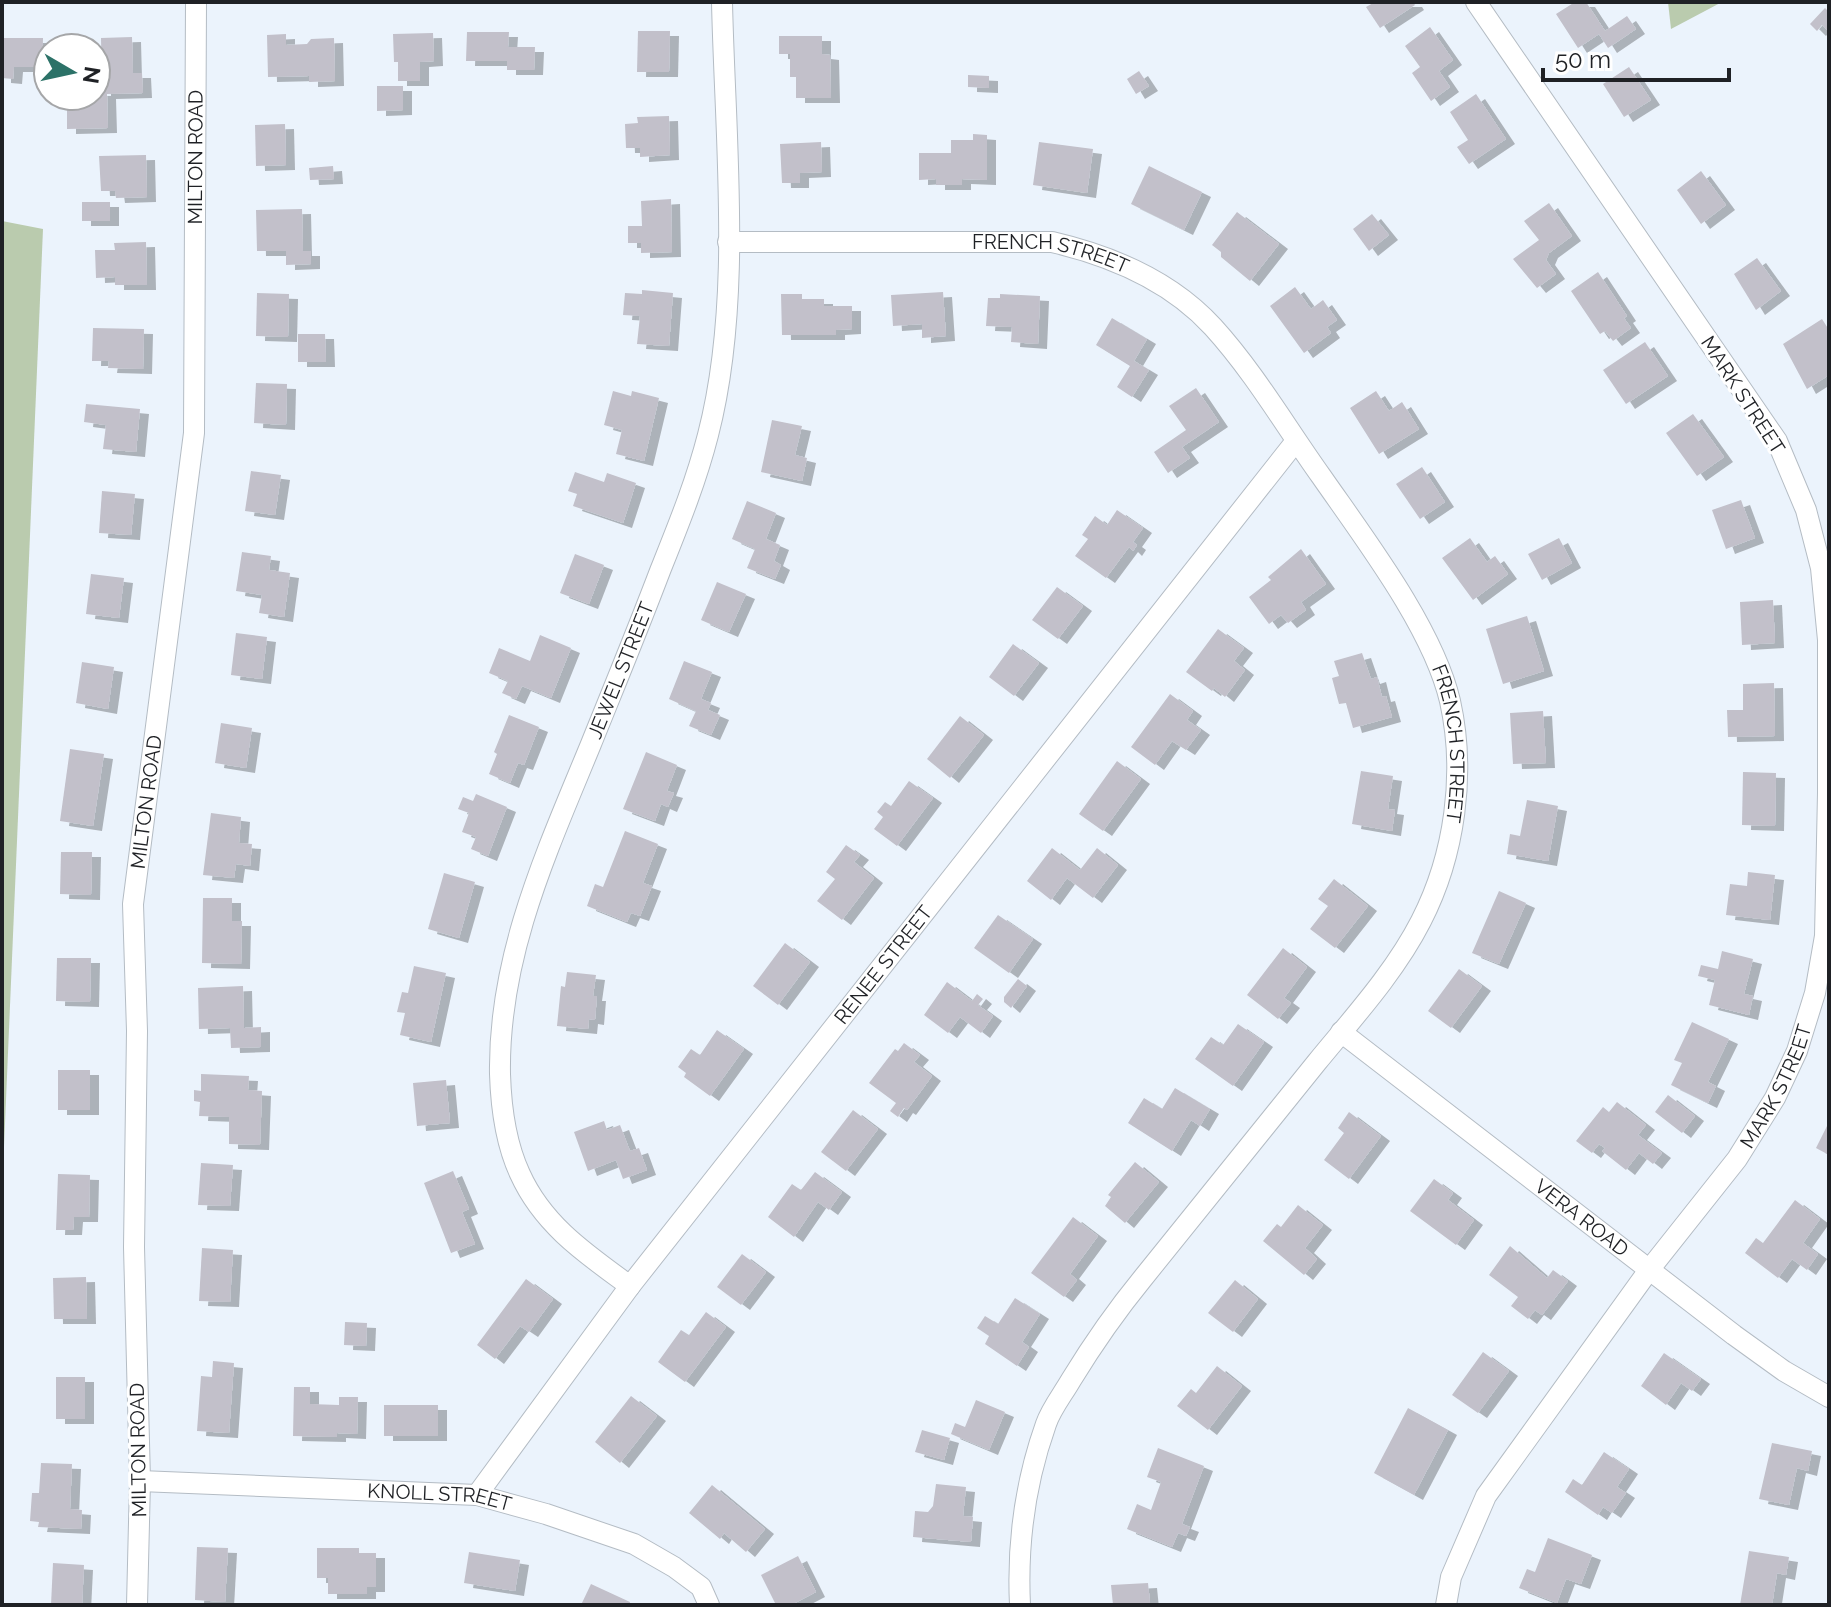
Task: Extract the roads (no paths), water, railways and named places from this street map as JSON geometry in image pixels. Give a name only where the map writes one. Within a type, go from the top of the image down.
[{"type":"street","name":"MILTON ROAD","points":[[137,1605],[140,1481],[134,1247],[137,1031],[133,904],[194,433],[196,2]]},
{"type":"street","name":"JEWEL STREET","points":[[630,1286],[559,1231],[538,1207],[519,1173],[501,1100],[500,1043],[506,988],[520,927],[542,863],[669,550],[696,478],[708,434],[721,372],[728,242],[722,2]]},
{"type":"street","name":"MARK STREET","points":[[1446,1605],[1451,1577],[1486,1496],[1649,1270],[1737,1159],[1775,1098],[1797,1051],[1815,993],[1825,936],[1829,778],[1828,640],[1821,568],[1806,510],[1777,441],[1476,2]]},
{"type":"street","name":"FRENCH STREET","points":[[728,242],[1052,242],[1128,266],[1170,290],[1211,325],[1370,547],[1432,650],[1450,699],[1458,761],[1454,817],[1441,871],[1422,921],[1394,964],[1341,1032],[1103,1327],[1047,1420],[1023,1512],[1018,1564],[1020,1605]]},
{"type":"street","name":"RENEE STREET","points":[[477,1495],[630,1286],[1296,441]]},
{"type":"street","name":"VERA ROAD","points":[[1341,1032],[1784,1371],[1829,1397]]},
{"type":"street","name":"KNOLL STREET","points":[[140,1481],[477,1495],[546,1514],[634,1544],[701,1587],[709,1605]]}]
